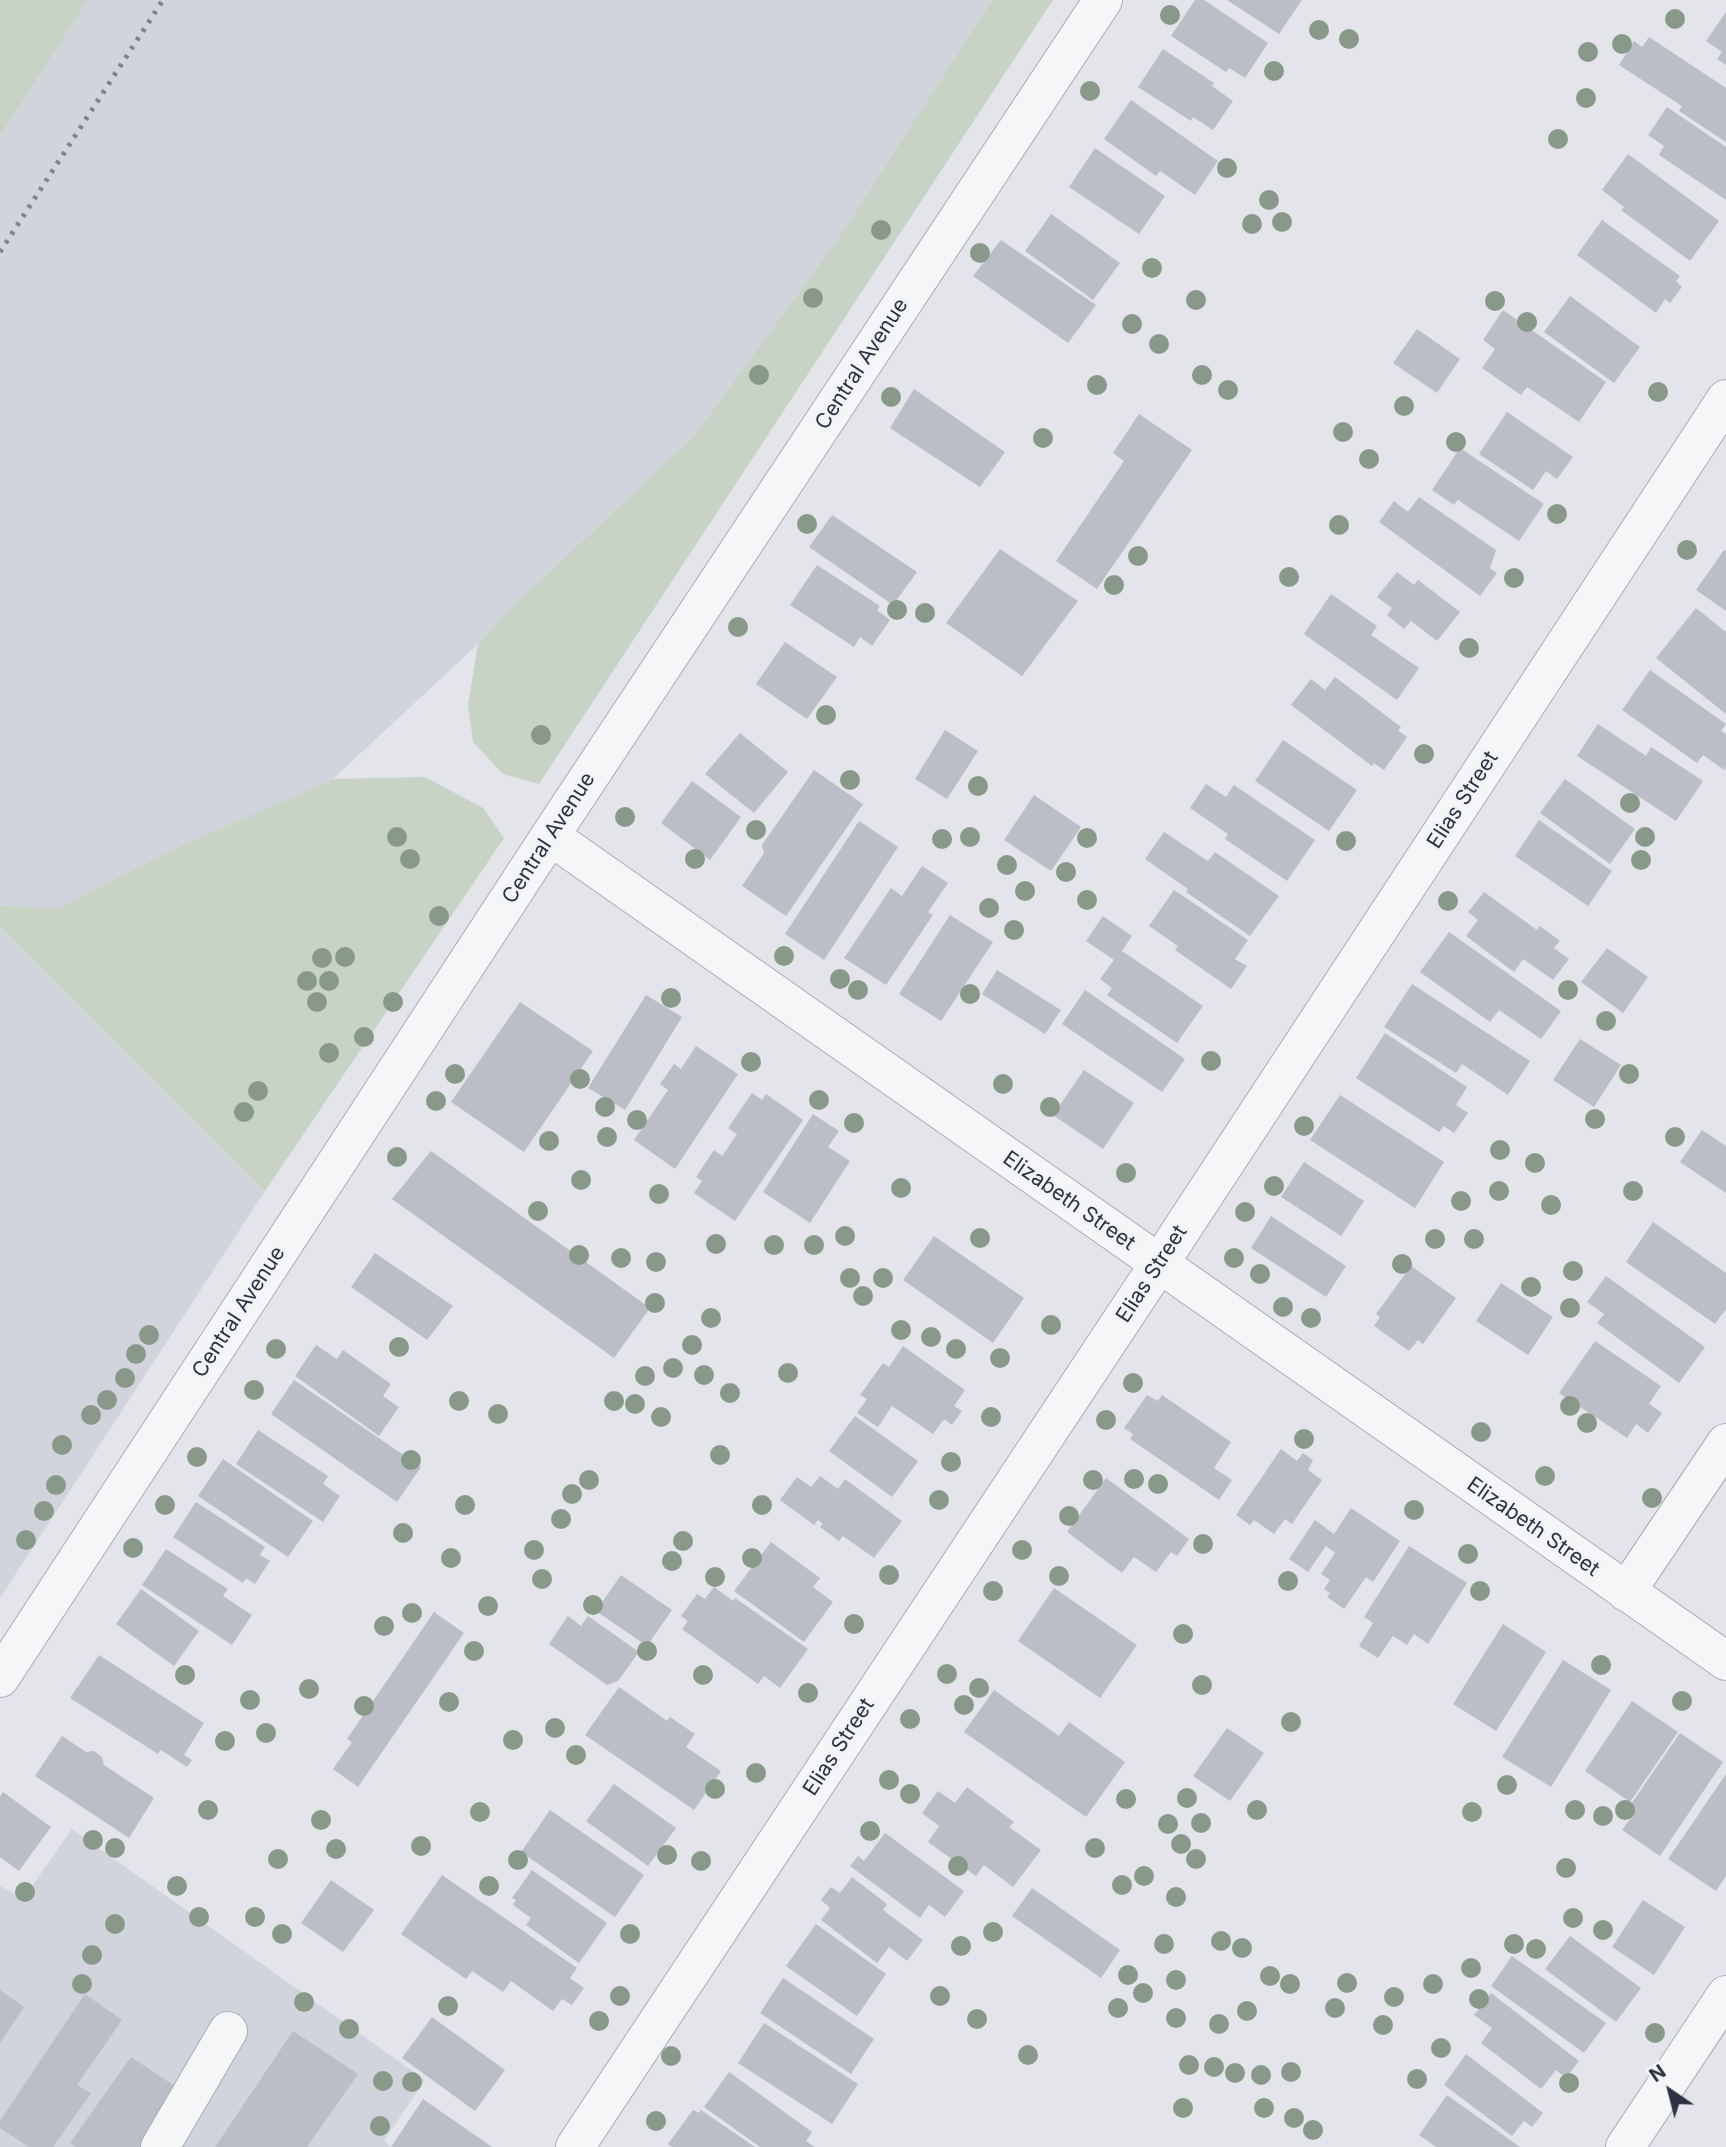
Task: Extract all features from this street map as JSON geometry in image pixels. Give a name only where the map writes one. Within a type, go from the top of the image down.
[{"type":"street","name":"Central Avenue","points":[[0,1678],[550,836],[1102,0]]},
{"type":"street","name":"Elias Street","points":[[575,2147],[1159,1264],[1726,399]]},
{"type":"street","name":"Elizabeth Street","points":[[550,836],[1726,1661]]},
{"type":"street","points":[[1626,1592],[1726,1443]]},
{"type":"street","points":[[1625,2147],[1726,1995]]},
{"type":"street","points":[[160,2147],[228,2031]]},
{"type":"shaded area","points":[[88,0],[992,0],[840,236],[694,436],[333,779],[167,852],[59,908],[0,906],[0,136]]},
{"type":"shaded area","points":[[0,927],[265,1191],[0,1598]]},
{"type":"shaded area","points":[[72,1829],[425,2080],[384,2141],[392,2147],[0,2147],[0,1886],[23,1899]]},
{"type":"green space","points":[[0,0],[88,0],[0,136]]},
{"type":"green space","points":[[992,0],[1053,0],[539,784],[503,774],[473,742],[468,705],[478,644],[510,609],[694,436],[840,236]]},
{"type":"green space","points":[[425,777],[483,808],[504,838],[265,1191],[0,927],[0,906],[59,908],[167,852],[333,779]]},
{"type":"building","points":[[1195,0],[1204,0],[1268,43],[1245,78],[1229,68],[1226,72],[1171,36]]},
{"type":"building","points":[[1227,0],[1302,0],[1279,34]]},
{"type":"building","points":[[1726,12],[1726,65],[1717,59],[1722,52],[1706,41]]},
{"type":"building","points":[[1649,37],[1726,88],[1726,142],[1679,111],[1682,106],[1619,65],[1634,41],[1642,47]]},
{"type":"building","points":[[1163,49],[1214,83],[1212,86],[1233,101],[1213,130],[1193,117],[1191,121],[1138,87]]},
{"type":"building","points":[[1131,100],[1218,161],[1195,195],[1160,171],[1156,176],[1104,139]]},
{"type":"building","points":[[1667,107],[1726,147],[1726,200],[1659,155],[1664,146],[1648,135]]},
{"type":"building","points":[[1095,148],[1165,196],[1139,234],[1069,187]]},
{"type":"building","points":[[1628,154],[1719,221],[1690,261],[1621,210],[1624,207],[1602,190]]},
{"type":"building","points":[[1051,214],[1120,263],[1093,300],[1025,251]]},
{"type":"building","points":[[1602,220],[1680,276],[1676,281],[1682,287],[1670,303],[1665,299],[1656,313],[1577,255]]},
{"type":"building","points":[[1001,240],[1096,305],[1068,343],[973,276]]},
{"type":"building","points":[[1570,296],[1640,347],[1614,383],[1544,332]]},
{"type":"building","points":[[1503,310],[1606,382],[1579,422],[1527,387],[1521,395],[1482,368],[1495,349],[1483,340]]},
{"type":"building","points":[[1417,329],[1460,359],[1437,393],[1393,363]]},
{"type":"building","points":[[914,389],[1005,452],[980,487],[890,428]]},
{"type":"building","points":[[1507,412],[1573,457],[1557,479],[1546,471],[1533,490],[1479,454]]},
{"type":"building","points":[[1139,414],[1192,450],[1097,589],[1056,561],[1124,461],[1113,453]]},
{"type":"building","points":[[1460,448],[1544,504],[1519,541],[1458,500],[1454,505],[1432,490]]},
{"type":"building","points":[[1419,497],[1496,550],[1490,568],[1497,573],[1480,596],[1379,522],[1394,501],[1408,512]]},
{"type":"building","points":[[832,515],[917,572],[893,605],[809,547]]},
{"type":"building","points":[[1000,549],[1078,601],[1022,676],[946,623]]},
{"type":"building","points":[[1724,550],[1726,551],[1726,611],[1696,590]]},
{"type":"building","points":[[817,565],[880,606],[877,610],[890,620],[872,646],[860,637],[854,647],[790,605]]},
{"type":"building","points":[[1397,572],[1414,585],[1418,580],[1460,612],[1437,641],[1411,621],[1404,629],[1387,615],[1392,608],[1377,597]]},
{"type":"building","points":[[1331,594],[1377,626],[1371,635],[1419,668],[1397,700],[1304,634]]},
{"type":"building","points":[[1696,608],[1726,632],[1726,714],[1656,658]]},
{"type":"building","points":[[785,642],[837,677],[807,719],[756,684]]},
{"type":"building","points":[[1650,670],[1726,724],[1721,731],[1726,734],[1724,770],[1703,755],[1697,763],[1622,710]]},
{"type":"building","points":[[1335,677],[1401,727],[1398,730],[1407,737],[1384,770],[1374,763],[1372,766],[1291,705],[1311,679],[1325,690]]},
{"type":"building","points":[[1598,724],[1646,756],[1651,747],[1703,781],[1676,821],[1577,756]]},
{"type":"building","points":[[945,730],[978,751],[947,799],[915,779]]},
{"type":"building","points":[[740,733],[788,772],[754,813],[705,774]]},
{"type":"building","points":[[1283,740],[1357,790],[1329,831],[1255,781]]},
{"type":"building","points":[[814,770],[863,804],[786,916],[742,886],[764,853],[762,845]]},
{"type":"building","points":[[1565,779],[1635,829],[1610,864],[1540,813]]},
{"type":"building","points":[[692,781],[741,817],[710,860],[661,823]]},
{"type":"building","points":[[1206,784],[1226,797],[1234,785],[1315,840],[1287,881],[1225,839],[1228,834],[1190,808]]},
{"type":"building","points":[[1034,795],[1081,827],[1051,871],[1004,840]]},
{"type":"building","points":[[1539,820],[1612,871],[1588,906],[1515,856]]},
{"type":"building","points":[[859,821],[898,847],[824,960],[785,934]]},
{"type":"building","points":[[1164,832],[1208,861],[1215,852],[1279,896],[1250,936],[1186,892],[1188,889],[1145,859]]},
{"type":"building","points":[[922,866],[948,883],[928,912],[933,915],[886,985],[844,958],[891,888],[902,896]]},
{"type":"building","points":[[1174,890],[1248,940],[1235,959],[1247,966],[1231,989],[1175,950],[1178,946],[1149,926]]},
{"type":"building","points":[[1484,892],[1537,930],[1540,926],[1560,941],[1554,948],[1569,959],[1553,980],[1523,959],[1514,972],[1466,936],[1478,920],[1468,912]]},
{"type":"building","points":[[950,915],[993,942],[941,1021],[899,994]]},
{"type":"building","points":[[1103,916],[1132,936],[1122,951],[1203,1006],[1177,1043],[1107,995],[1112,988],[1100,979],[1114,960],[1086,941]]},
{"type":"building","points":[[1449,932],[1561,1011],[1541,1039],[1499,1010],[1490,1022],[1420,972]]},
{"type":"building","points":[[1607,948],[1648,977],[1623,1013],[1581,982]]},
{"type":"building","points":[[997,970],[1061,1010],[1045,1034],[982,994]]},
{"type":"building","points":[[1412,984],[1530,1061],[1508,1095],[1462,1064],[1456,1073],[1384,1027]]},
{"type":"building","points":[[1085,990],[1185,1059],[1162,1092],[1062,1024]]},
{"type":"building","points":[[646,995],[682,1017],[625,1110],[588,1088]]},
{"type":"building","points":[[520,1002],[593,1051],[524,1152],[451,1102]]},
{"type":"building","points":[[1385,1033],[1467,1087],[1456,1105],[1468,1113],[1454,1133],[1444,1126],[1439,1132],[1356,1078]]},
{"type":"building","points":[[1580,1039],[1621,1065],[1594,1107],[1553,1080]]},
{"type":"building","points":[[696,1046],[738,1074],[675,1169],[634,1140],[668,1090],[660,1084],[674,1064],[681,1069]]},
{"type":"building","points":[[1084,1070],[1134,1103],[1103,1149],[1053,1115]]},
{"type":"building","points":[[752,1093],[762,1100],[766,1094],[803,1120],[735,1221],[694,1193],[702,1181],[696,1177],[714,1150],[722,1156],[737,1134],[728,1128]]},
{"type":"building","points":[[1340,1095],[1444,1162],[1415,1208],[1310,1140]]},
{"type":"building","points":[[813,1114],[839,1131],[828,1147],[850,1161],[810,1223],[763,1192]]},
{"type":"building","points":[[1702,1130],[1726,1146],[1726,1193],[1680,1162]]},
{"type":"building","points":[[431,1151],[650,1308],[614,1358],[392,1199]]},
{"type":"building","points":[[1304,1162],[1364,1201],[1341,1236],[1281,1197]]},
{"type":"building","points":[[1271,1216],[1346,1266],[1326,1297],[1251,1248]]},
{"type":"building","points":[[1653,1222],[1726,1273],[1726,1309],[1715,1324],[1626,1262]]},
{"type":"building","points":[[934,1236],[1024,1298],[993,1343],[903,1280]]},
{"type":"building","points":[[375,1253],[453,1306],[427,1340],[351,1287]]},
{"type":"building","points":[[1411,1266],[1456,1298],[1423,1344],[1418,1340],[1409,1351],[1374,1326],[1380,1317],[1376,1314]]},
{"type":"building","points":[[1606,1276],[1705,1347],[1679,1383],[1597,1323],[1604,1314],[1587,1302]]},
{"type":"building","points":[[1501,1283],[1553,1317],[1528,1355],[1476,1321]]},
{"type":"building","points":[[1595,1341],[1661,1386],[1649,1404],[1662,1413],[1648,1433],[1636,1424],[1627,1438],[1559,1393]]},
{"type":"building","points":[[316,1345],[337,1359],[343,1350],[391,1384],[383,1396],[399,1407],[379,1436],[295,1376]]},
{"type":"building","points":[[903,1346],[965,1390],[954,1406],[962,1411],[952,1425],[944,1419],[933,1434],[892,1406],[878,1427],[857,1413],[867,1399],[860,1395],[883,1363],[889,1367]]},
{"type":"building","points":[[294,1380],[421,1467],[397,1502],[271,1414]]},
{"type":"building","points":[[1147,1395],[1158,1401],[1162,1395],[1231,1442],[1214,1468],[1232,1480],[1219,1500],[1130,1439],[1133,1434],[1124,1428]]},
{"type":"building","points":[[855,1416],[918,1461],[892,1497],[829,1451]]},
{"type":"building","points":[[258,1430],[328,1476],[323,1484],[340,1496],[323,1522],[236,1464]]},
{"type":"building","points":[[1281,1449],[1297,1461],[1303,1453],[1313,1460],[1308,1470],[1322,1480],[1292,1524],[1285,1519],[1274,1534],[1254,1520],[1250,1525],[1236,1515]]},
{"type":"building","points":[[223,1459],[313,1521],[288,1557],[198,1496]]},
{"type":"building","points":[[820,1476],[838,1489],[845,1479],[902,1521],[874,1558],[843,1536],[839,1541],[820,1527],[823,1524],[818,1520],[814,1525],[780,1500],[797,1477],[811,1487]]},
{"type":"building","points":[[1106,1478],[1189,1539],[1177,1556],[1171,1552],[1156,1572],[1134,1557],[1122,1573],[1067,1532]]},
{"type":"building","points":[[196,1502],[265,1547],[260,1555],[270,1561],[255,1584],[246,1578],[243,1583],[173,1537]]},
{"type":"building","points":[[1351,1508],[1400,1541],[1373,1582],[1366,1577],[1344,1609],[1327,1597],[1330,1593],[1324,1589],[1330,1580],[1321,1574],[1335,1553],[1326,1546],[1308,1572],[1289,1559],[1315,1520],[1334,1534]]},
{"type":"building","points":[[771,1542],[820,1578],[813,1587],[833,1602],[804,1642],[734,1591]]},
{"type":"building","points":[[1409,1546],[1467,1583],[1428,1644],[1414,1634],[1407,1645],[1393,1636],[1378,1658],[1359,1646],[1373,1623],[1364,1617]]},
{"type":"building","points":[[166,1549],[228,1589],[223,1596],[252,1615],[232,1645],[142,1585]]},
{"type":"building","points":[[621,1575],[672,1610],[647,1646],[596,1611]]},
{"type":"building","points":[[714,1587],[733,1601],[735,1598],[808,1649],[780,1688],[764,1676],[758,1684],[682,1629],[688,1621],[681,1616],[697,1594],[705,1599]]},
{"type":"building","points":[[1054,1588],[1137,1645],[1100,1698],[1018,1641]]},
{"type":"building","points":[[141,1589],[199,1631],[174,1666],[116,1624]]},
{"type":"building","points":[[434,1612],[464,1633],[358,1787],[333,1769],[352,1742],[347,1739]]},
{"type":"building","points":[[568,1616],[581,1626],[588,1616],[639,1652],[618,1681],[607,1685],[549,1644]]},
{"type":"building","points":[[1503,1624],[1546,1652],[1496,1731],[1453,1704]]},
{"type":"building","points":[[99,1655],[204,1723],[184,1755],[192,1760],[187,1767],[161,1750],[158,1754],[70,1698]]},
{"type":"building","points":[[1563,1660],[1611,1690],[1551,1787],[1502,1757]]},
{"type":"building","points":[[619,1687],[667,1721],[670,1717],[695,1734],[686,1747],[721,1771],[694,1810],[585,1735]]},
{"type":"building","points":[[994,1690],[1059,1736],[1069,1722],[1125,1762],[1086,1817],[964,1732]]},
{"type":"building","points":[[1632,1701],[1678,1732],[1630,1802],[1585,1771]]},
{"type":"building","points":[[1227,1728],[1264,1753],[1230,1801],[1193,1776]]},
{"type":"building","points":[[1680,1733],[1723,1762],[1660,1856],[1622,1830],[1633,1815],[1627,1810]]},
{"type":"building","points":[[62,1736],[86,1752],[94,1751],[102,1757],[104,1765],[154,1798],[129,1838],[35,1776]]},
{"type":"building","points":[[1726,1774],[1726,1876],[1716,1891],[1668,1859]]},
{"type":"building","points":[[614,1784],[676,1828],[648,1866],[586,1821]]},
{"type":"building","points":[[967,1787],[1014,1822],[1009,1827],[1041,1850],[1013,1887],[984,1865],[976,1876],[928,1842],[939,1826],[922,1813],[938,1791],[955,1803]]},
{"type":"building","points":[[3,1792],[51,1827],[19,1871],[0,1857],[0,1797]]},
{"type":"building","points":[[550,1810],[644,1875],[615,1917],[521,1852]]},
{"type":"building","points":[[885,1833],[964,1891],[945,1917],[929,1905],[920,1918],[850,1866],[858,1856],[864,1861]]},
{"type":"building","points":[[532,1870],[607,1923],[579,1963],[526,1925],[531,1918],[513,1905],[516,1900],[512,1898]]},
{"type":"building","points":[[442,1875],[577,1968],[570,1978],[584,1988],[572,2005],[562,1999],[553,2011],[511,1981],[503,1992],[472,1971],[466,1979],[401,1934]]},
{"type":"building","points":[[852,1877],[887,1904],[883,1910],[923,1940],[907,1961],[889,1947],[877,1963],[821,1920],[830,1908],[821,1900],[831,1887],[840,1893]]},
{"type":"building","points":[[331,1880],[374,1910],[343,1952],[301,1923]]},
{"type":"building","points":[[1032,1888],[1120,1950],[1101,1978],[1012,1916]]},
{"type":"building","points":[[1643,1900],[1685,1927],[1654,1975],[1612,1947]]},
{"type":"building","points":[[816,1924],[886,1974],[857,2016],[786,1966]]},
{"type":"building","points":[[1570,1936],[1641,1988],[1616,2022],[1545,1969]]},
{"type":"building","points":[[1512,1956],[1606,2023],[1584,2053],[1491,1986]]},
{"type":"building","points":[[783,1978],[874,2039],[851,2074],[760,2013]]},
{"type":"building","points":[[0,1990],[24,2007],[0,2043]]},
{"type":"building","points":[[1491,1993],[1579,2061],[1566,2078],[1556,2070],[1541,2089],[1481,2043],[1492,2028],[1474,2015]]},
{"type":"building","points":[[85,1994],[122,2020],[77,2085],[91,2093],[53,2147],[29,2147],[0,2128],[0,2121]]},
{"type":"building","points":[[432,2017],[505,2070],[475,2111],[402,2058]]},
{"type":"building","points":[[764,2023],[858,2084],[832,2124],[738,2063]]},
{"type":"building","points":[[293,2031],[358,2074],[307,2147],[215,2147]]},
{"type":"building","points":[[1466,2054],[1543,2113],[1532,2127],[1524,2121],[1512,2136],[1444,2085]]},
{"type":"building","points":[[131,2057],[179,2089],[141,2147],[76,2147],[70,2143]]},
{"type":"building","points":[[729,2072],[812,2132],[806,2141],[815,2147],[760,2147],[704,2107]]},
{"type":"building","points":[[1447,2095],[1520,2147],[1436,2147],[1419,2135]]},
{"type":"building","points":[[423,2099],[492,2147],[391,2147]]},
{"type":"building","points":[[693,2110],[699,2113],[701,2110],[755,2147],[672,2147],[668,2144]]},
{"type":"railway","points":[[0,252],[163,0]]}]
